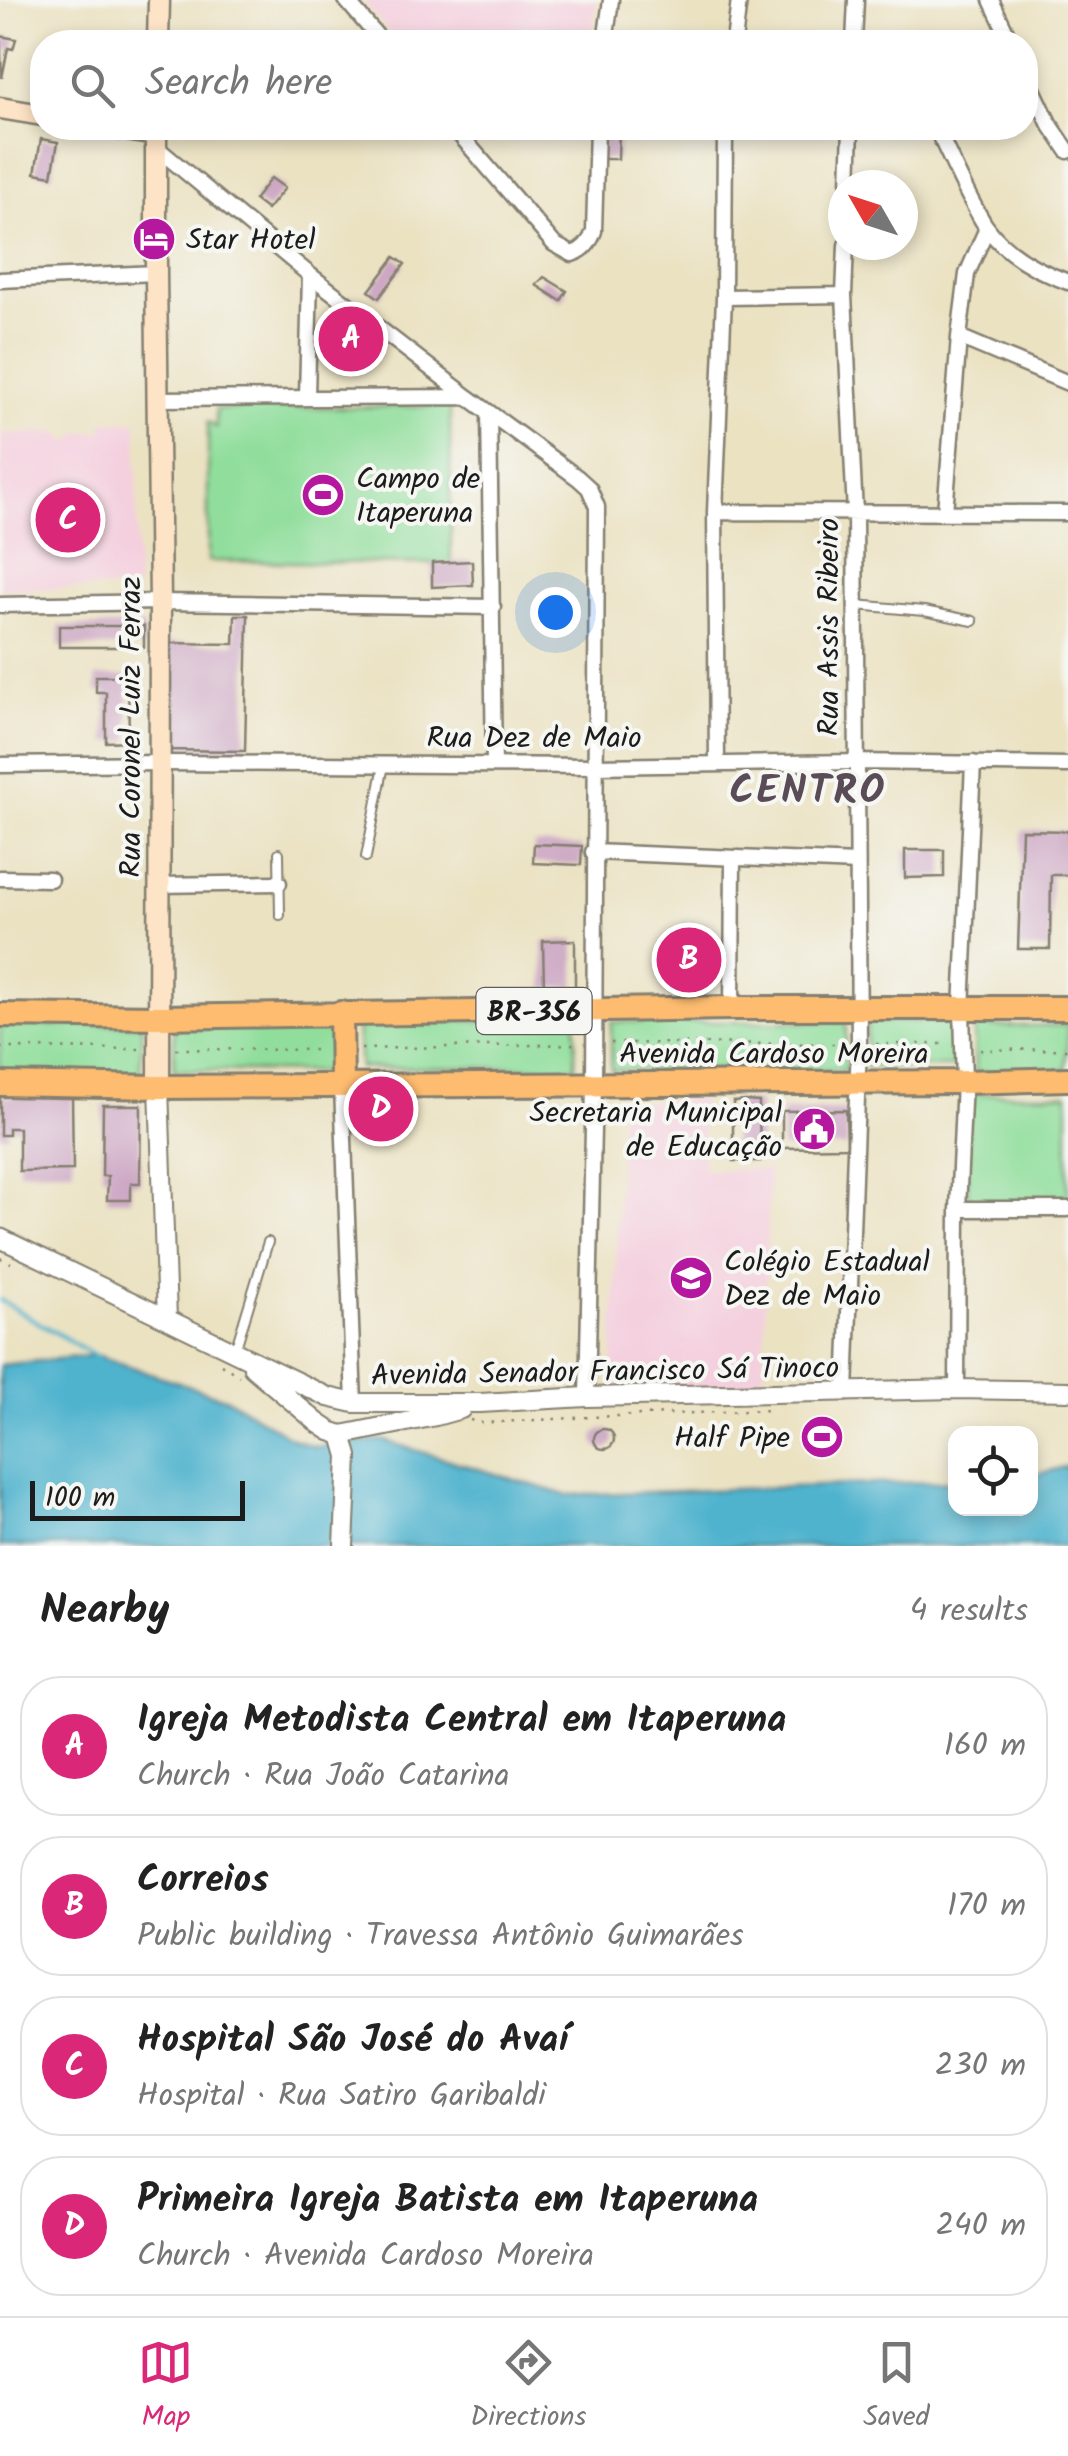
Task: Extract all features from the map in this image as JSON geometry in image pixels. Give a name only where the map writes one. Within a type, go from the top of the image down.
[{"type":"highway","name":"Avenida Cardoso Moreira","points":[[0,1015],[160,1017],[732,1008],[1068,1008]]},
{"type":"highway","points":[[341,1013],[342,1086]]},
{"type":"highway","name":"Avenida Cardoso Moreira","points":[[0,1084],[159,1088],[1068,1079]]},
{"type":"main road","points":[[158,30],[159,0]]},
{"type":"main road","points":[[0,108],[30,113]]},
{"type":"main road","name":"Rua Coronel Luiz Ferraz","points":[[159,1088],[156,273],[160,140]]},
{"type":"street","points":[[346,0],[372,30]]},
{"type":"street","points":[[607,30],[611,0]]},
{"type":"street","points":[[735,30],[739,0]]},
{"type":"street","points":[[855,30],[856,0]]},
{"type":"street","points":[[991,0],[1005,30]]},
{"type":"street","points":[[1038,103],[1068,151]]},
{"type":"street","points":[[166,140],[310,275],[578,478],[597,507],[594,1084],[587,1398]]},
{"type":"street","points":[[464,140],[554,244],[572,254],[579,252],[594,232],[596,140]]},
{"type":"street","points":[[716,764],[715,512],[724,298],[725,140]]},
{"type":"street","points":[[850,170],[851,140]]},
{"type":"street","points":[[942,140],[987,228],[1016,255],[1068,282]]},
{"type":"street","points":[[944,512],[967,274],[987,228]]},
{"type":"street","name":"Rua Assis Ribeiro","points":[[845,260],[856,513],[859,1044],[846,1393]]},
{"type":"street","points":[[0,280],[156,273]]},
{"type":"street","points":[[307,396],[310,275]]},
{"type":"street","points":[[724,298],[844,295]]},
{"type":"street","points":[[959,338],[1068,383]]},
{"type":"street","points":[[159,399],[468,397]]},
{"type":"street","points":[[488,412],[494,765]]},
{"type":"street","points":[[715,512],[1068,514]]},
{"type":"street","points":[[0,605],[160,602],[493,607]]},
{"type":"street","points":[[958,1389],[962,1010],[973,762]]},
{"type":"street","name":"Rua Dez de Maio","points":[[0,765],[1068,765]]},
{"type":"street","points":[[593,852],[857,863]]},
{"type":"street","points":[[732,1008],[734,859]]},
{"type":"street","points":[[0,878],[50,879]]},
{"type":"street","points":[[160,885],[279,883]]},
{"type":"street","points":[[342,1086],[354,1403]]},
{"type":"street","name":"Rua Coronel Luiz Ferraz","points":[[159,1088],[167,1319]]},
{"type":"street","points":[[958,1209],[1068,1209]]},
{"type":"street","name":"Avenida Senador Francisco Sá Tinoco","points":[[0,1238],[328,1397],[354,1403],[958,1389],[1068,1391]]},
{"type":"street","points":[[235,1351],[318,1423],[342,1435],[436,1416],[480,1402]]},
{"type":"street","points":[[342,1435],[348,1456],[344,1546]]},
{"type":"lane","points":[[856,605],[924,611],[973,622]]},
{"type":"lane","points":[[366,857],[384,764]]},
{"type":"lane","points":[[280,853],[280,915]]},
{"type":"lane","points":[[235,1351],[268,1242]]},
{"type":"path","points":[[0,1048],[341,1050],[594,1043],[956,1044],[975,1050],[1068,1049]]},
{"type":"shaded area","points":[[362,0],[597,0],[593,30],[387,30]]},
{"type":"shaded area","points":[[137,421],[137,588],[0,589],[1,434],[58,432],[69,443],[80,432],[102,432],[102,422]]},
{"type":"shaded area","name":"Colégio Estadual Dez de Maio","points":[[702,1099],[703,1170],[769,1170],[763,1386],[612,1388],[621,1103]]},
{"type":"green space","name":"Campo de Itaperuna","points":[[450,406],[451,564],[208,561],[208,422],[216,427],[216,409]]},
{"type":"green space","points":[[576,1019],[575,1067],[360,1068],[357,1022]]},
{"type":"green space","points":[[956,1021],[954,1067],[866,1067],[867,1022]]},
{"type":"green space","points":[[611,1022],[846,1022],[846,1070],[611,1070]]},
{"type":"green space","points":[[142,1024],[140,1074],[0,1072],[0,1026]]},
{"type":"green space","points":[[1068,1025],[1066,1070],[975,1073],[974,1027]]},
{"type":"green space","points":[[174,1026],[331,1028],[332,1072],[174,1070]]},
{"type":"green space","points":[[968,1094],[1068,1094],[1068,1203],[968,1203]]},
{"type":"water","points":[[96,1355],[228,1399],[293,1439],[315,1447],[382,1440],[566,1495],[948,1481],[948,1516],[1038,1516],[1038,1474],[1068,1466],[1068,1546],[0,1546],[0,1365]]},
{"type":"building","points":[[0,36],[16,39],[13,49],[8,48],[2,78]]},
{"type":"building","points":[[41,140],[58,142],[52,176],[35,173]]},
{"type":"building","points":[[600,140],[619,140],[618,159],[599,159]]},
{"type":"building","points":[[271,178],[285,188],[267,210],[254,200]]},
{"type":"building","points":[[395,257],[405,264],[379,298],[369,291]]},
{"type":"building","points":[[544,277],[567,291],[561,301],[536,285]]},
{"type":"building","points":[[339,317],[373,337],[377,353],[370,361],[356,362],[328,342],[325,328]]},
{"type":"building","points":[[472,561],[473,585],[432,587],[432,563]]},
{"type":"building","points":[[235,615],[248,615],[245,751],[165,750],[167,643],[234,644]]},
{"type":"building","points":[[59,626],[144,626],[144,647],[59,647]]},
{"type":"building","points":[[96,676],[128,676],[129,741],[106,742],[106,692],[96,692]]},
{"type":"building","points":[[1022,830],[1068,831],[1068,875],[1051,875],[1050,949],[1018,949]]},
{"type":"building","points":[[534,844],[582,846],[581,865],[533,863]]},
{"type":"building","points":[[905,850],[944,850],[944,877],[905,878]]},
{"type":"building","points":[[575,940],[575,987],[544,988],[543,941]]},
{"type":"building","points":[[705,949],[705,972],[681,976],[681,970],[674,970],[674,950]]},
{"type":"building","points":[[72,1095],[73,1170],[19,1171],[19,1128],[8,1128],[8,1135],[0,1135],[0,1097]]},
{"type":"building","points":[[733,1102],[759,1102],[760,1161],[733,1161]]},
{"type":"building","points":[[103,1105],[141,1105],[140,1183],[131,1183],[131,1200],[107,1200],[108,1176],[102,1176]]},
{"type":"building","name":"Secretaria Municipal de Educação","points":[[846,1110],[847,1147],[782,1148],[782,1111]]},
{"type":"building","points":[[600,1429],[608,1429],[614,1439],[608,1449],[600,1449],[594,1443],[594,1435]]},
{"type":"waterway","points":[[0,1300],[99,1358]]},
{"type":"place","name":"Star Hotel","points":[[154,239]]},
{"type":"place","name":"Igreja Metodista Central em Itaperuna","points":[[351,339]]},
{"type":"place","name":"Campo de Itaperuna","points":[[323,495]]},
{"type":"place","name":"Hospital São José do Avaí","points":[[68,520]]},
{"type":"place","name":"Correios","points":[[689,960]]},
{"type":"place","name":"Primeira Igreja Batista em Itaperuna","points":[[381,1109]]},
{"type":"place","name":"Secretaria Municipal de Educação","points":[[814,1129]]},
{"type":"place","name":"Colégio Estadual Dez de Maio","points":[[691,1278]]},
{"type":"place","name":"Half Pipe","points":[[822,1437]]},
{"type":"district","name":"CENTRO","points":[[808,789]]}]
